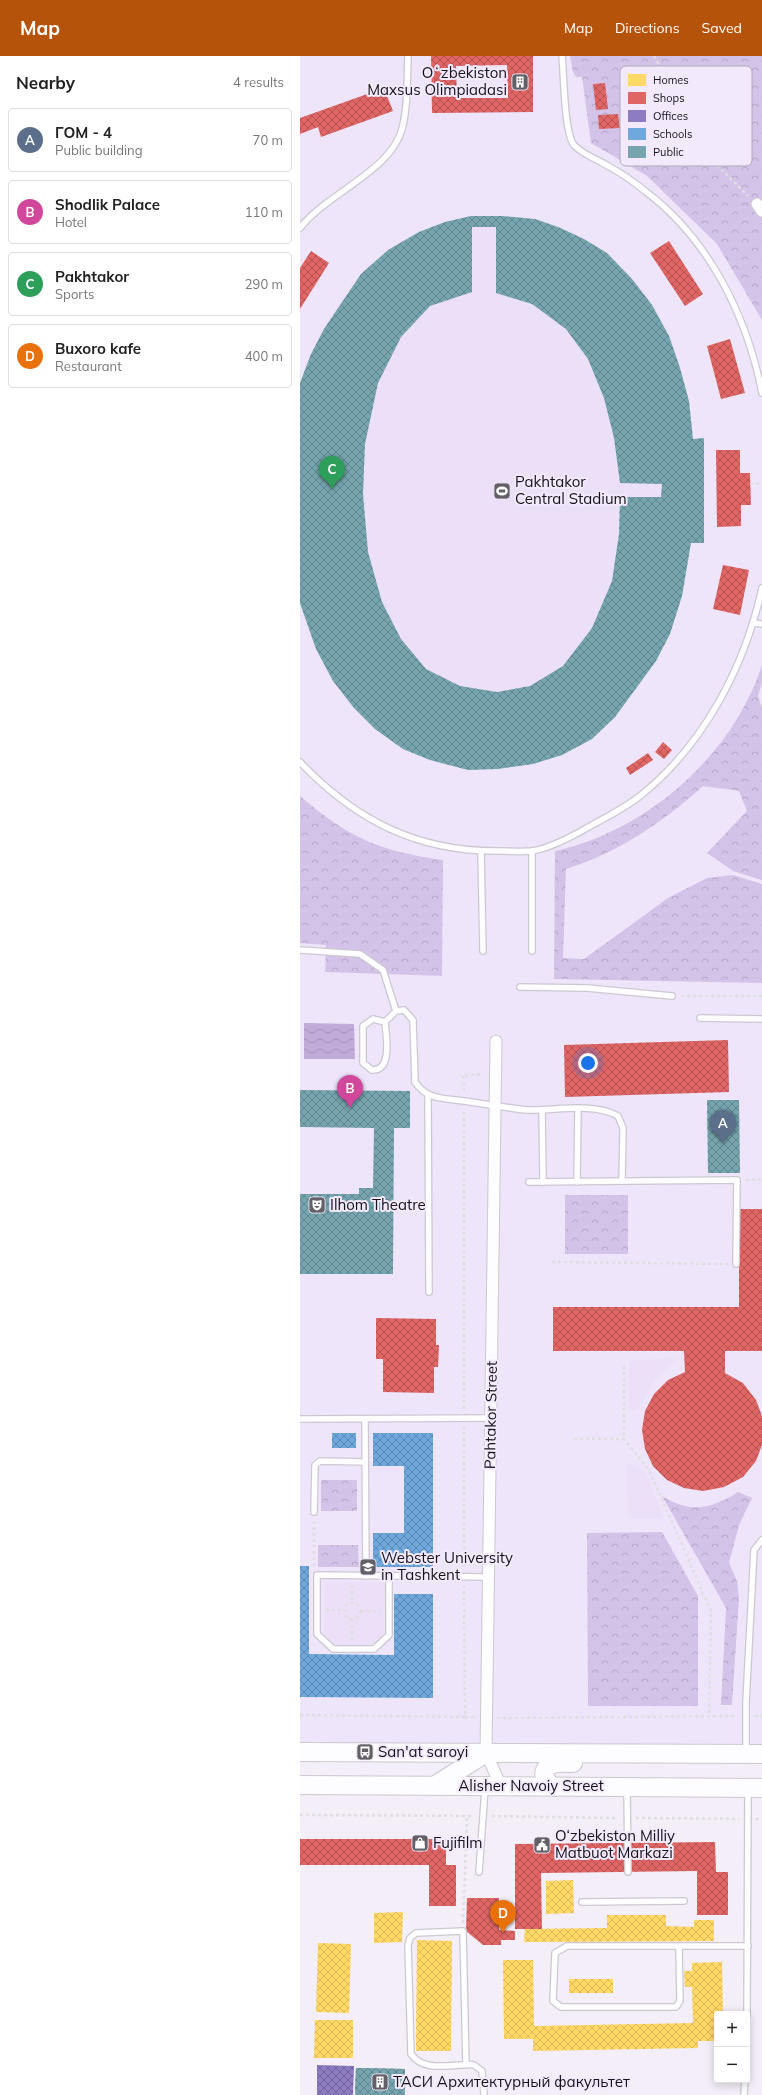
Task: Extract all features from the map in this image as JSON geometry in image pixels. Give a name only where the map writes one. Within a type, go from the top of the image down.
[{"type":"main road","points":[[300,1752],[754,1754]]},
{"type":"main road","points":[[434,1786],[486,1753]]},
{"type":"main road","points":[[554,1787],[546,1782],[544,1773],[550,1765],[557,1763],[668,1762],[754,1754]]},
{"type":"main road","name":"Alisher Navoiy Street","points":[[300,1785],[755,1788]]},
{"type":"street","name":"Pahtakor Street","points":[[493,1786],[486,1753],[496,1041]]},
{"type":"lane","points":[[300,228],[321,206],[384,160],[396,144],[402,130],[406,110],[408,56]]},
{"type":"lane","points":[[562,56],[569,131],[574,145],[585,154],[626,177],[663,205],[680,222],[707,256],[719,275],[738,313],[751,350],[762,393]]},
{"type":"lane","points":[[300,762],[339,799],[363,816],[390,830],[419,841],[450,848],[481,852],[532,851],[570,837],[606,818],[640,796],[670,768],[697,734],[720,698],[739,662],[754,623],[762,588]]},
{"type":"lane","points":[[754,623],[762,624]]},
{"type":"lane","points":[[532,851],[532,950]]},
{"type":"lane","points":[[481,852],[483,951]]},
{"type":"lane","points":[[300,950],[360,954],[383,970],[396,1010]]},
{"type":"lane","points":[[520,987],[587,988],[672,996]]},
{"type":"lane","points":[[386,1022],[373,1019],[366,1022],[361,1029],[363,1063],[372,1070],[379,1069],[386,1062],[386,1022],[396,1010]]},
{"type":"lane","points":[[396,1010],[404,1010],[413,1020],[415,1082],[421,1090],[428,1095],[437,1099],[464,1101],[495,1107],[542,1110],[578,1109],[608,1111],[618,1116],[623,1128],[622,1181]]},
{"type":"lane","points":[[700,1018],[762,1019]]},
{"type":"lane","points":[[428,1095],[428,1292]]},
{"type":"lane","points":[[577,1182],[578,1109]]},
{"type":"lane","points":[[542,1110],[543,1182]]},
{"type":"lane","points":[[529,1182],[737,1180],[736,1264]]},
{"type":"lane","points":[[300,1419],[365,1420],[491,1418]]},
{"type":"lane","points":[[365,1420],[366,1576]]},
{"type":"lane","points":[[314,1512],[315,1465],[320,1461],[365,1462]]},
{"type":"lane","points":[[754,1754],[746,1716],[754,1550],[762,1540]]},
{"type":"lane","points":[[389,1576],[389,1634],[374,1649],[333,1649],[316,1634],[317,1576],[389,1576],[488,1577]]},
{"type":"lane","points":[[479,1872],[483,1816],[493,1786]]},
{"type":"lane","points":[[627,1787],[628,1872]]},
{"type":"lane","points":[[747,2011],[749,1819],[755,1788]]},
{"type":"lane","points":[[582,1902],[684,1901]]},
{"type":"lane","points":[[466,2065],[463,1931],[416,1933],[410,1938],[408,1945],[411,2054],[415,2060],[427,2065],[466,2065],[474,2065],[482,2071],[484,2095]]},
{"type":"lane","points":[[679,1946],[680,2001],[676,2007],[560,2007],[553,2001],[555,1953],[560,1948],[567,1946],[679,1946],[748,1946]]},
{"type":"lane","points":[[744,2095],[745,2083]]},
{"type":"path","points":[[654,56],[660,66]]},
{"type":"path","points":[[718,166],[759,208]]},
{"type":"path","points":[[750,484],[762,483]]},
{"type":"path","points":[[672,996],[762,996]]},
{"type":"path","points":[[300,1715],[465,1717],[463,1075],[496,1074]]},
{"type":"path","points":[[737,1180],[762,1179]]},
{"type":"path","points":[[552,1262],[736,1264]]},
{"type":"path","points":[[624,1366],[624,1439],[649,1470],[711,1611],[709,1716]]},
{"type":"path","points":[[574,1439],[624,1439]]},
{"type":"path","points":[[314,1512],[314,1567]]},
{"type":"path","points":[[352,1576],[352,1602]]},
{"type":"path","points":[[343,1610],[346,1604],[352,1602],[358,1605],[361,1611]]},
{"type":"path","points":[[317,1610],[343,1610]]},
{"type":"path","points":[[343,1610],[346,1616],[352,1619]]},
{"type":"path","points":[[361,1611],[389,1611]]},
{"type":"path","points":[[352,1619],[358,1616],[361,1611]]},
{"type":"path","points":[[352,1619],[352,1649]]},
{"type":"path","points":[[522,1718],[762,1716]]},
{"type":"path","points":[[300,1815],[762,1819]]},
{"type":"path","points":[[463,1931],[467,1816]]},
{"type":"shaded area","points":[[300,56],[762,56],[762,1754],[300,1752]]},
{"type":"shaded area","name":"Pakhtakor Central Stadium","points":[[471,216],[503,216],[535,219],[557,226],[577,235],[597,247],[616,262],[647,297],[660,316],[670,336],[679,361],[688,400],[693,439],[704,438],[704,543],[691,543],[682,596],[670,634],[656,661],[615,717],[592,739],[562,755],[533,764],[497,769],[468,770],[430,760],[403,749],[375,729],[354,708],[333,681],[316,649],[300,603],[300,383],[319,338],[331,316],[360,276],[397,244],[419,232],[438,224]]},
{"type":"shaded area","points":[[680,1357],[656,1379],[637,1410],[629,1411],[629,1361]]},
{"type":"shaded area","points":[[627,1462],[646,1472],[663,1518],[628,1519]]},
{"type":"shaded area","points":[[325,1582],[385,1582],[384,1634],[372,1645],[333,1645],[324,1634]]},
{"type":"green space","points":[[570,56],[762,56],[762,320],[717,244],[647,176],[630,166],[752,166],[752,66],[620,66],[620,160],[591,143],[582,77],[576,77],[573,72]]},
{"type":"green space","points":[[762,665],[762,682],[758,696],[762,708],[762,880],[733,871],[707,853],[747,811],[739,791],[703,786],[672,812],[639,835],[604,854],[566,869],[563,958],[584,959],[668,898],[707,878],[733,875],[762,884],[762,983],[554,979],[555,851],[589,841],[622,826],[653,807],[682,784],[708,758],[730,729],[749,698]]},
{"type":"green space","points":[[300,796],[334,822],[366,840],[401,852],[443,860],[442,976],[325,972],[326,945],[300,943]]},
{"type":"green space","points":[[565,1195],[628,1195],[628,1254],[565,1254]]},
{"type":"green space","points":[[321,1480],[357,1480],[357,1511],[321,1511]]},
{"type":"green space","points":[[738,1492],[752,1498],[739,1525],[729,1563],[737,1581],[739,1598],[732,1705],[721,1705],[726,1608],[662,1496],[672,1502],[682,1505],[701,1507],[719,1502]]},
{"type":"green space","points":[[662,1532],[698,1596],[698,1706],[588,1706],[587,1533]]},
{"type":"green space","points":[[318,1545],[358,1545],[359,1567],[318,1567]]},
{"type":"water","points":[[304,1023],[354,1024],[355,1059],[304,1059]]},
{"type":"building: Homes","points":[[573,1880],[574,1913],[546,1914],[546,1881]]},
{"type":"building: Homes","points":[[403,1912],[402,1942],[374,1943],[374,1913]]},
{"type":"building: Homes","points":[[607,1915],[666,1915],[666,1926],[694,1927],[694,1920],[714,1920],[714,1941],[524,1942],[525,1929],[607,1928]]},
{"type":"building: Homes","points":[[417,1940],[452,1941],[451,2051],[416,2051]]},
{"type":"building: Homes","points":[[318,1943],[351,1944],[349,2013],[316,2012]]},
{"type":"building: Homes","points":[[503,1960],[533,1960],[534,2026],[693,2023],[692,1987],[685,1987],[684,1971],[692,1971],[692,1963],[722,1962],[723,2011],[714,2011],[714,2041],[698,2041],[698,2048],[533,2051],[533,2039],[504,2039]]},
{"type":"building: Homes","points":[[569,1979],[613,1979],[613,1993],[569,1993]]},
{"type":"building: Homes","points":[[315,2020],[353,2020],[353,2058],[314,2058]]},
{"type":"building: Homes","name":"ТАСИ Архитектурный факультет","points":[[356,2068],[405,2069],[405,2095],[355,2095]]},
{"type":"building: Shops","name":"Oʻzbekiston Maxsus Olimpiadasi","points":[[431,56],[533,56],[533,112],[432,113]],"holes":[[[507,65],[508,98],[457,98],[456,66]]]},
{"type":"building: Shops","points":[[605,83],[608,109],[596,110],[593,84]]},
{"type":"building: Shops","points":[[384,88],[393,111],[321,137],[318,127],[300,134],[300,118]]},
{"type":"building: Shops","points":[[618,114],[620,128],[599,129],[598,115]]},
{"type":"building: Shops","points":[[669,241],[703,294],[685,306],[650,253]]},
{"type":"building: Shops","points":[[311,251],[329,263],[300,309],[300,268]]},
{"type":"building: Shops","points":[[730,339],[745,393],[721,399],[707,346]]},
{"type":"building: Shops","points":[[716,450],[740,450],[740,473],[750,473],[751,505],[741,505],[741,526],[717,527]]},
{"type":"building: Shops","points":[[723,565],[749,570],[740,615],[713,609]]},
{"type":"building: Shops","points":[[663,742],[672,750],[664,759],[655,752]]},
{"type":"building: Shops","points":[[648,753],[653,760],[630,775],[626,768]]},
{"type":"building: Shops","points":[[728,1040],[729,1092],[565,1097],[564,1045]]},
{"type":"building: Shops","points":[[739,1209],[762,1209],[762,1351],[725,1351],[725,1373],[743,1383],[756,1400],[762,1416],[762,1445],[756,1461],[743,1477],[724,1487],[703,1491],[684,1488],[667,1480],[653,1466],[645,1449],[642,1430],[645,1411],[654,1394],[668,1380],[685,1372],[684,1351],[553,1351],[553,1307],[739,1307]]},
{"type":"building: Shops","points":[[376,1318],[436,1319],[436,1345],[439,1345],[438,1367],[434,1367],[434,1393],[383,1392],[383,1359],[376,1359]]},
{"type":"building: Shops","points":[[300,1839],[446,1839],[446,1865],[456,1865],[456,1906],[429,1906],[429,1865],[300,1865]]},
{"type":"building: Shops","points":[[715,1842],[716,1872],[728,1872],[728,1915],[697,1915],[697,1871],[541,1873],[542,1929],[515,1929],[515,1844]]},
{"type":"building: Shops","points":[[467,1898],[499,1898],[499,1930],[515,1931],[515,1940],[501,1940],[501,1945],[483,1945],[466,1931]]},
{"type":"building: Offices","points":[[317,2065],[354,2066],[353,2095],[317,2095]]},
{"type":"building: Schools","points":[[332,1433],[356,1433],[356,1448],[332,1448]]},
{"type":"building: Schools","points":[[373,1433],[433,1433],[433,1567],[373,1567],[373,1533],[404,1533],[404,1466],[373,1466]]},
{"type":"building: Schools","points":[[300,1566],[309,1566],[309,1654],[394,1655],[394,1594],[433,1594],[433,1698],[300,1697]]},
{"type":"building: Schools","name":"ТАСИ Архитектурный факультет","points":[[356,2068],[405,2069],[405,2095],[355,2095]]},
{"type":"building: Public","points":[[471,216],[502,216],[535,219],[558,227],[584,239],[607,253],[632,279],[652,305],[669,336],[689,401],[693,439],[704,438],[704,543],[691,543],[682,596],[670,634],[656,661],[615,717],[592,739],[562,755],[533,764],[497,769],[468,770],[430,760],[403,749],[375,729],[354,708],[333,681],[316,649],[300,603],[300,383],[311,354],[324,329],[361,274],[388,250],[419,232],[445,222]],"holes":[[[472,227],[496,227],[496,293],[532,304],[566,329],[588,359],[604,398],[614,438],[620,483],[662,484],[661,497],[620,497],[619,534],[612,581],[592,628],[563,666],[530,686],[497,692],[460,686],[426,669],[401,639],[382,602],[368,552],[363,494],[365,444],[378,383],[401,337],[430,306],[472,292]]]},
{"type":"building: Public","points":[[300,1090],[410,1091],[410,1128],[394,1128],[393,1274],[300,1274],[300,1194],[359,1194],[359,1188],[373,1188],[374,1128],[300,1127]]},
{"type":"building: Public","points":[[707,1100],[739,1100],[740,1173],[708,1173]]},
{"type":"building: Public","name":"ТАСИ Архитектурный факультет","points":[[356,2068],[405,2069],[405,2095],[355,2095]]},
{"type":"place","name":"Oʻzbekiston Maxsus Olimpiadasi","points":[[520,82]]},
{"type":"place","name":"Pakhtakor","points":[[332,489]]},
{"type":"place","name":"Pakhtakor Central Stadium","points":[[502,491]]},
{"type":"place","name":"Shodlik Palace","points":[[350,1108]]},
{"type":"place","name":"ГОМ - 4","points":[[723,1143]]},
{"type":"place","name":"Ilhom Theatre","points":[[317,1205]]},
{"type":"place","name":"Webster University in Tashkent","points":[[368,1567]]},
{"type":"place","name":"San'at saroyi","points":[[365,1752]]},
{"type":"place","name":"Fujifilm","points":[[420,1843]]},
{"type":"place","name":"O‘zbekiston Milliy Matbuot Markazi","points":[[542,1845]]},
{"type":"place","name":"Buxoro kafe","points":[[503,1933]]},
{"type":"place","name":"ТАСИ Архитектурный факультет","points":[[380,2082]]}]
